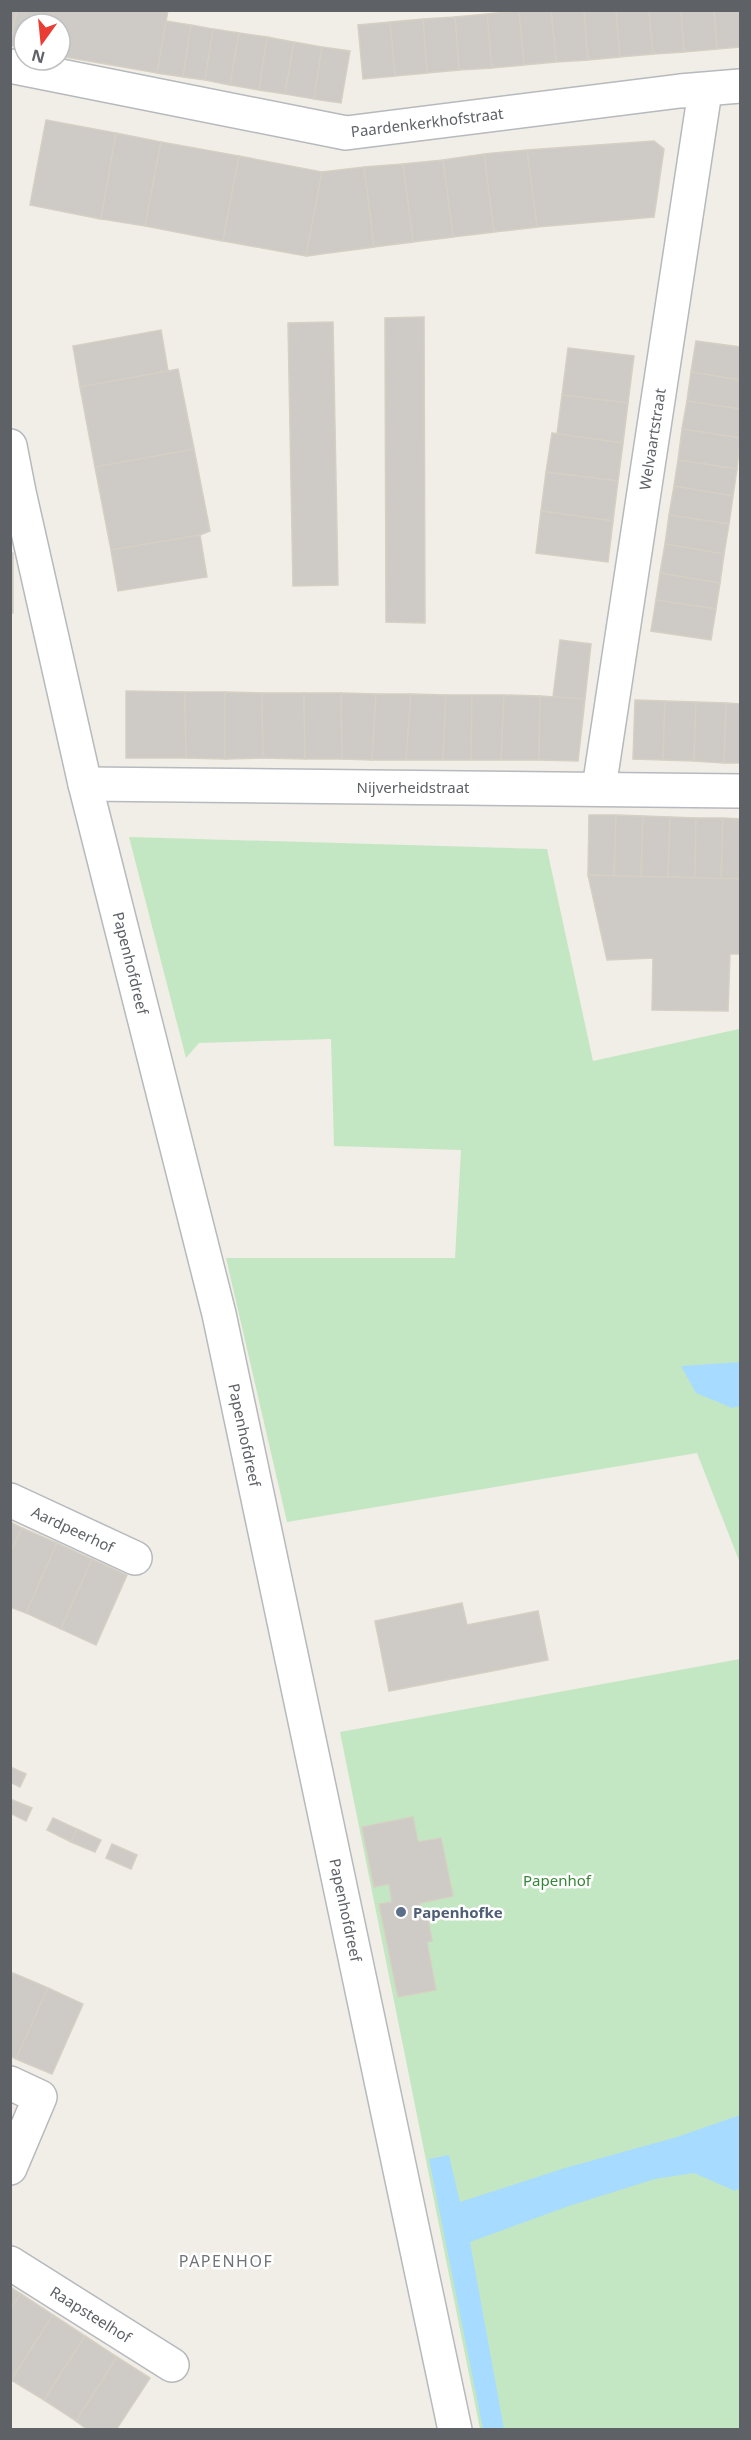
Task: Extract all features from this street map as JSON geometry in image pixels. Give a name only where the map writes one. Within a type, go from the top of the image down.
[{"type":"street","name":"Paardenkerkhofstraat","points":[[10,66],[345,133],[680,91],[705,91],[741,86]]},
{"type":"street","name":"Welvaartstraat","points":[[599,788],[705,91]]},
{"type":"street","name":"Papenhofdreef","points":[[10,446],[15,492],[219,1314],[455,2430]]},
{"type":"street","name":"Nijverheidstraat","points":[[86,784],[741,791]]},
{"type":"street","name":"Aardpeerhof","points":[[10,1500],[135,1558]]},
{"type":"street","points":[[10,2083],[40,2097],[10,2168]]},
{"type":"street","name":"Raapsteelhof","points":[[10,2263],[172,2365]]},
{"type":"green space","points":[[129,837],[547,849],[593,1061],[739,1029],[740,1021],[740,1563],[697,1453],[287,1522],[226,1258],[455,1258],[461,1150],[334,1146],[331,1039],[199,1043],[186,1058]]},
{"type":"green space","name":"Papenhof","points":[[740,1659],[740,2429],[480,2429],[340,1732]]},
{"type":"water","points":[[740,1362],[740,1406],[732,1408],[696,1393],[681,1366]]},
{"type":"water","points":[[740,2115],[740,2188],[735,2191],[694,2173],[655,2179],[566,2207],[470,2242],[504,2429],[483,2429],[429,2159],[449,2155],[460,2202],[565,2168],[677,2137]]},
{"type":"building","points":[[10,10],[17,10],[12,12],[10,45]]},
{"type":"building","points":[[17,10],[41,10],[41,12],[17,12]]},
{"type":"building","points":[[41,10],[168,10],[157,73],[72,58],[72,12],[41,12]]},
{"type":"building","points":[[551,10],[584,10],[588,60],[556,62]]},
{"type":"building","points":[[551,10],[556,62],[524,65],[519,11]]},
{"type":"building","points":[[584,10],[616,10],[620,57],[588,60]]},
{"type":"building","points":[[616,10],[649,10],[653,54],[620,57]]},
{"type":"building","points":[[649,10],[681,10],[684,52],[653,54]]},
{"type":"building","points":[[681,10],[714,10],[717,49],[684,52]]},
{"type":"building","points":[[714,10],[740,10],[740,47],[717,49]]},
{"type":"building","points":[[519,11],[524,65],[492,68],[487,14]]},
{"type":"building","points":[[487,14],[492,68],[459,70],[455,17]]},
{"type":"building","points":[[455,17],[459,70],[427,73],[423,19]]},
{"type":"building","points":[[423,19],[427,73],[395,76],[390,22]]},
{"type":"building","points":[[166,21],[191,25],[183,77],[157,73]]},
{"type":"building","points":[[390,22],[395,76],[363,79],[358,25]]},
{"type":"building","points":[[191,25],[213,29],[205,80],[183,77]]},
{"type":"building","points":[[213,29],[239,33],[230,85],[205,80]]},
{"type":"building","points":[[239,33],[267,37],[259,90],[230,85]]},
{"type":"building","points":[[267,37],[294,42],[285,94],[259,90]]},
{"type":"building","points":[[294,42],[322,47],[314,99],[285,94]]},
{"type":"building","points":[[322,47],[350,51],[341,103],[314,99]]},
{"type":"building","points":[[46,120],[116,133],[101,219],[30,205]]},
{"type":"building","points":[[116,133],[161,142],[145,226],[101,219]]},
{"type":"building","points":[[654,141],[664,149],[654,217],[537,227],[527,150]]},
{"type":"building","points":[[161,142],[239,156],[223,241],[145,226]]},
{"type":"building","points":[[527,150],[537,227],[494,232],[484,154]]},
{"type":"building","points":[[484,154],[494,232],[453,237],[443,160]]},
{"type":"building","points":[[239,156],[322,172],[306,256],[223,241]]},
{"type":"building","points":[[443,160],[453,237],[413,242],[403,164]]},
{"type":"building","points":[[403,164],[413,242],[374,247],[364,167]]},
{"type":"building","points":[[364,167],[374,247],[306,256],[322,172]]},
{"type":"building","points":[[424,317],[425,623],[386,622],[385,318]]},
{"type":"building","points":[[333,322],[338,585],[293,586],[288,323]]},
{"type":"building","points":[[161,330],[168,371],[80,387],[73,346]]},
{"type":"building","points":[[696,341],[740,347],[740,380],[691,372]]},
{"type":"building","points":[[568,348],[634,356],[628,403],[562,395]]},
{"type":"building","points":[[178,369],[194,449],[95,467],[80,387]]},
{"type":"building","points":[[691,372],[740,380],[740,409],[687,401]]},
{"type":"building","points":[[562,395],[628,403],[623,443],[557,434]]},
{"type":"building","points":[[687,401],[740,409],[740,438],[682,429]]},
{"type":"building","points":[[682,429],[740,438],[737,469],[678,460]]},
{"type":"building","points":[[552,433],[623,443],[618,481],[546,472]]},
{"type":"building","points":[[194,449],[210,531],[200,535],[111,550],[95,467]]},
{"type":"building","points":[[678,460],[737,469],[733,496],[674,486]]},
{"type":"building","points":[[546,472],[618,481],[613,521],[541,511]]},
{"type":"building","points":[[674,486],[733,496],[729,524],[669,515]]},
{"type":"building","points":[[541,511],[613,521],[608,562],[536,553]]},
{"type":"building","points":[[669,515],[729,524],[724,554],[665,544]]},
{"type":"building","points":[[200,535],[207,577],[118,591],[111,550]]},
{"type":"building","points":[[665,544],[724,554],[720,583],[660,573]]},
{"type":"building","points":[[10,553],[13,553],[13,613],[10,613]]},
{"type":"building","points":[[660,573],[720,583],[716,609],[656,600]]},
{"type":"building","points":[[656,600],[716,609],[711,640],[651,631]]},
{"type":"building","points":[[560,640],[591,644],[585,699],[553,697]]},
{"type":"building","points":[[126,691],[185,692],[186,758],[126,758]]},
{"type":"building","points":[[185,692],[225,692],[225,759],[186,758]]},
{"type":"building","points":[[225,692],[262,693],[263,758],[225,759]]},
{"type":"building","points":[[262,693],[304,693],[305,759],[263,758]]},
{"type":"building","points":[[304,693],[341,693],[342,759],[305,759]]},
{"type":"building","points":[[341,693],[376,694],[372,760],[342,759]]},
{"type":"building","points":[[376,694],[411,694],[406,760],[372,760]]},
{"type":"building","points":[[411,694],[446,695],[443,760],[406,760]]},
{"type":"building","points":[[446,695],[472,695],[471,760],[443,760]]},
{"type":"building","points":[[472,695],[504,695],[501,760],[471,760]]},
{"type":"building","points":[[504,695],[540,696],[539,760],[501,760]]},
{"type":"building","points":[[540,696],[585,699],[578,761],[539,760]]},
{"type":"building","points":[[635,700],[665,701],[663,760],[633,759]]},
{"type":"building","points":[[665,701],[696,702],[694,761],[663,760]]},
{"type":"building","points":[[696,702],[726,703],[724,763],[694,761]]},
{"type":"building","points":[[726,703],[740,704],[740,763],[724,763]]},
{"type":"building","points":[[589,815],[616,815],[614,876],[588,875]]},
{"type":"building","points":[[616,815],[643,816],[641,877],[614,876]]},
{"type":"building","points":[[643,816],[670,817],[668,877],[641,877]]},
{"type":"building","points":[[670,817],[696,818],[695,878],[668,877]]},
{"type":"building","points":[[696,818],[723,818],[721,879],[695,878]]},
{"type":"building","points":[[723,818],[740,819],[740,879],[721,879]]},
{"type":"building","points":[[588,875],[740,879],[740,954],[730,954],[728,1011],[652,1010],[653,958],[607,960]]},
{"type":"building","points":[[10,1522],[22,1528],[10,1554]]},
{"type":"building","points":[[22,1528],[57,1543],[26,1613],[10,1607],[10,1554]]},
{"type":"building","points":[[57,1543],[92,1559],[61,1629],[26,1613]]},
{"type":"building","points":[[92,1559],[127,1575],[96,1645],[61,1629]]},
{"type":"building","points":[[462,1603],[467,1625],[538,1611],[548,1660],[389,1691],[375,1621]]},
{"type":"building","points":[[10,1767],[26,1774],[20,1787],[10,1782]]},
{"type":"building","points":[[10,1799],[32,1808],[26,1821],[10,1813]]},
{"type":"building","name":"Papenhofke","points":[[413,1817],[418,1842],[441,1838],[453,1896],[420,1903],[423,1920],[428,1919],[432,1941],[427,1942],[436,1990],[398,1997],[379,1904],[392,1902],[389,1884],[374,1887],[362,1827]]},
{"type":"building","points":[[53,1818],[77,1829],[71,1842],[47,1830]]},
{"type":"building","points":[[77,1829],[101,1840],[95,1852],[71,1842]]},
{"type":"building","points":[[112,1844],[137,1855],[131,1869],[106,1858]]},
{"type":"building","points":[[13,1973],[48,1988],[16,2059],[10,2056],[10,1979]]},
{"type":"building","points":[[48,1988],[83,2004],[52,2074],[16,2059]]},
{"type":"building","points":[[10,2287],[21,2294],[10,2309]]},
{"type":"building","points":[[21,2294],[53,2315],[11,2380],[10,2309]]},
{"type":"building","points":[[53,2315],[85,2336],[44,2400],[11,2380]]},
{"type":"building","points":[[85,2336],[117,2357],[76,2421],[44,2400]]},
{"type":"building","points":[[117,2357],[150,2378],[116,2430],[88,2430],[76,2421]]},
{"type":"place","name":"Papenhofke","points":[[401,1912]]},
{"type":"district","name":"PAPENHOF","points":[[226,2261]]}]
